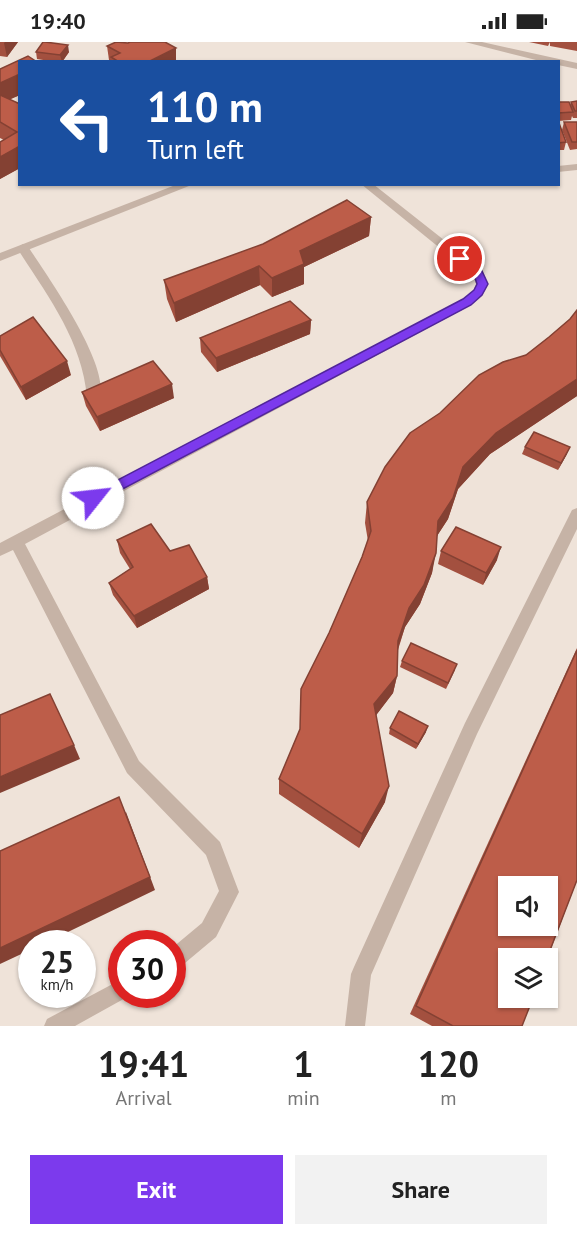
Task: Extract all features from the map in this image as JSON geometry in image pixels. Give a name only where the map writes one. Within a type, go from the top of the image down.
[{"type":"street","points":[[470,42],[547,60]]},
{"type":"street","points":[[560,63],[577,67]]},
{"type":"street","points":[[560,71],[577,67]]},
{"type":"street","points":[[560,169],[577,167]]},
{"type":"street","points":[[0,257],[184,186]]},
{"type":"street","points":[[186,949],[209,930],[229,892],[213,849],[133,767],[8,546],[113,488],[467,302],[478,292],[482,284],[478,273],[369,186]]},
{"type":"street","points":[[23,248],[71,327],[92,373],[94,397]]},
{"type":"street","points":[[355,1026],[361,974],[471,729],[577,514]]},
{"type":"street","points":[[54,1026],[108,997]]},
{"type":"building","points":[[43,42],[68,45],[60,55],[36,52]]},
{"type":"building","points":[[116,42],[165,42],[176,48],[152,60],[116,60],[111,57],[120,53],[107,46]]},
{"type":"building","points":[[28,56],[34,60],[19,60]]},
{"type":"building","points":[[18,61],[18,75],[0,83],[0,69]]},
{"type":"building","points":[[0,95],[18,103],[18,147],[0,157],[0,142],[17,132],[0,122]]},
{"type":"building","points":[[577,101],[577,111],[575,111],[571,102]]},
{"type":"building","points":[[560,102],[569,102],[573,112],[560,113]]},
{"type":"building","points":[[564,122],[577,122],[577,142],[572,142]]},
{"type":"building","points":[[560,126],[566,142],[560,143]]},
{"type":"building","points":[[347,200],[371,217],[300,251],[304,264],[272,278],[259,266],[174,303],[164,280],[263,244]]},
{"type":"building","points":[[290,301],[311,320],[216,358],[200,338]]},
{"type":"building","points":[[577,310],[577,379],[496,433],[463,467],[453,498],[438,521],[436,553],[424,585],[409,608],[398,641],[397,676],[374,704],[389,786],[362,834],[279,779],[300,729],[301,689],[329,633],[371,531],[367,502],[385,467],[410,433],[440,413],[479,375],[503,362],[526,355],[570,319]]},
{"type":"building","points":[[33,317],[67,361],[21,387],[0,350],[0,336]]},
{"type":"building","points":[[153,361],[172,384],[97,417],[82,392]]},
{"type":"building","points":[[534,432],[570,447],[561,463],[525,447]]},
{"type":"building","points":[[151,524],[170,551],[189,545],[207,577],[134,616],[109,583],[133,567],[117,540]]},
{"type":"building","points":[[456,527],[501,547],[486,573],[441,551]]},
{"type":"building","points":[[411,643],[457,664],[448,683],[402,661]]},
{"type":"building","points":[[577,650],[577,880],[558,929],[558,876],[498,876],[498,936],[555,936],[551,948],[498,948],[498,1008],[529,1008],[522,1026],[453,1026],[416,1006]]},
{"type":"building","points":[[50,694],[74,745],[0,777],[0,715]]},
{"type":"building","points":[[399,711],[428,726],[418,744],[390,728]]},
{"type":"building","points":[[119,797],[150,877],[38,930],[18,930],[18,939],[0,948],[0,851]]},
{"type":"route","points":[[93,498],[467,302],[478,292],[482,284],[478,273],[460,259]]}]
